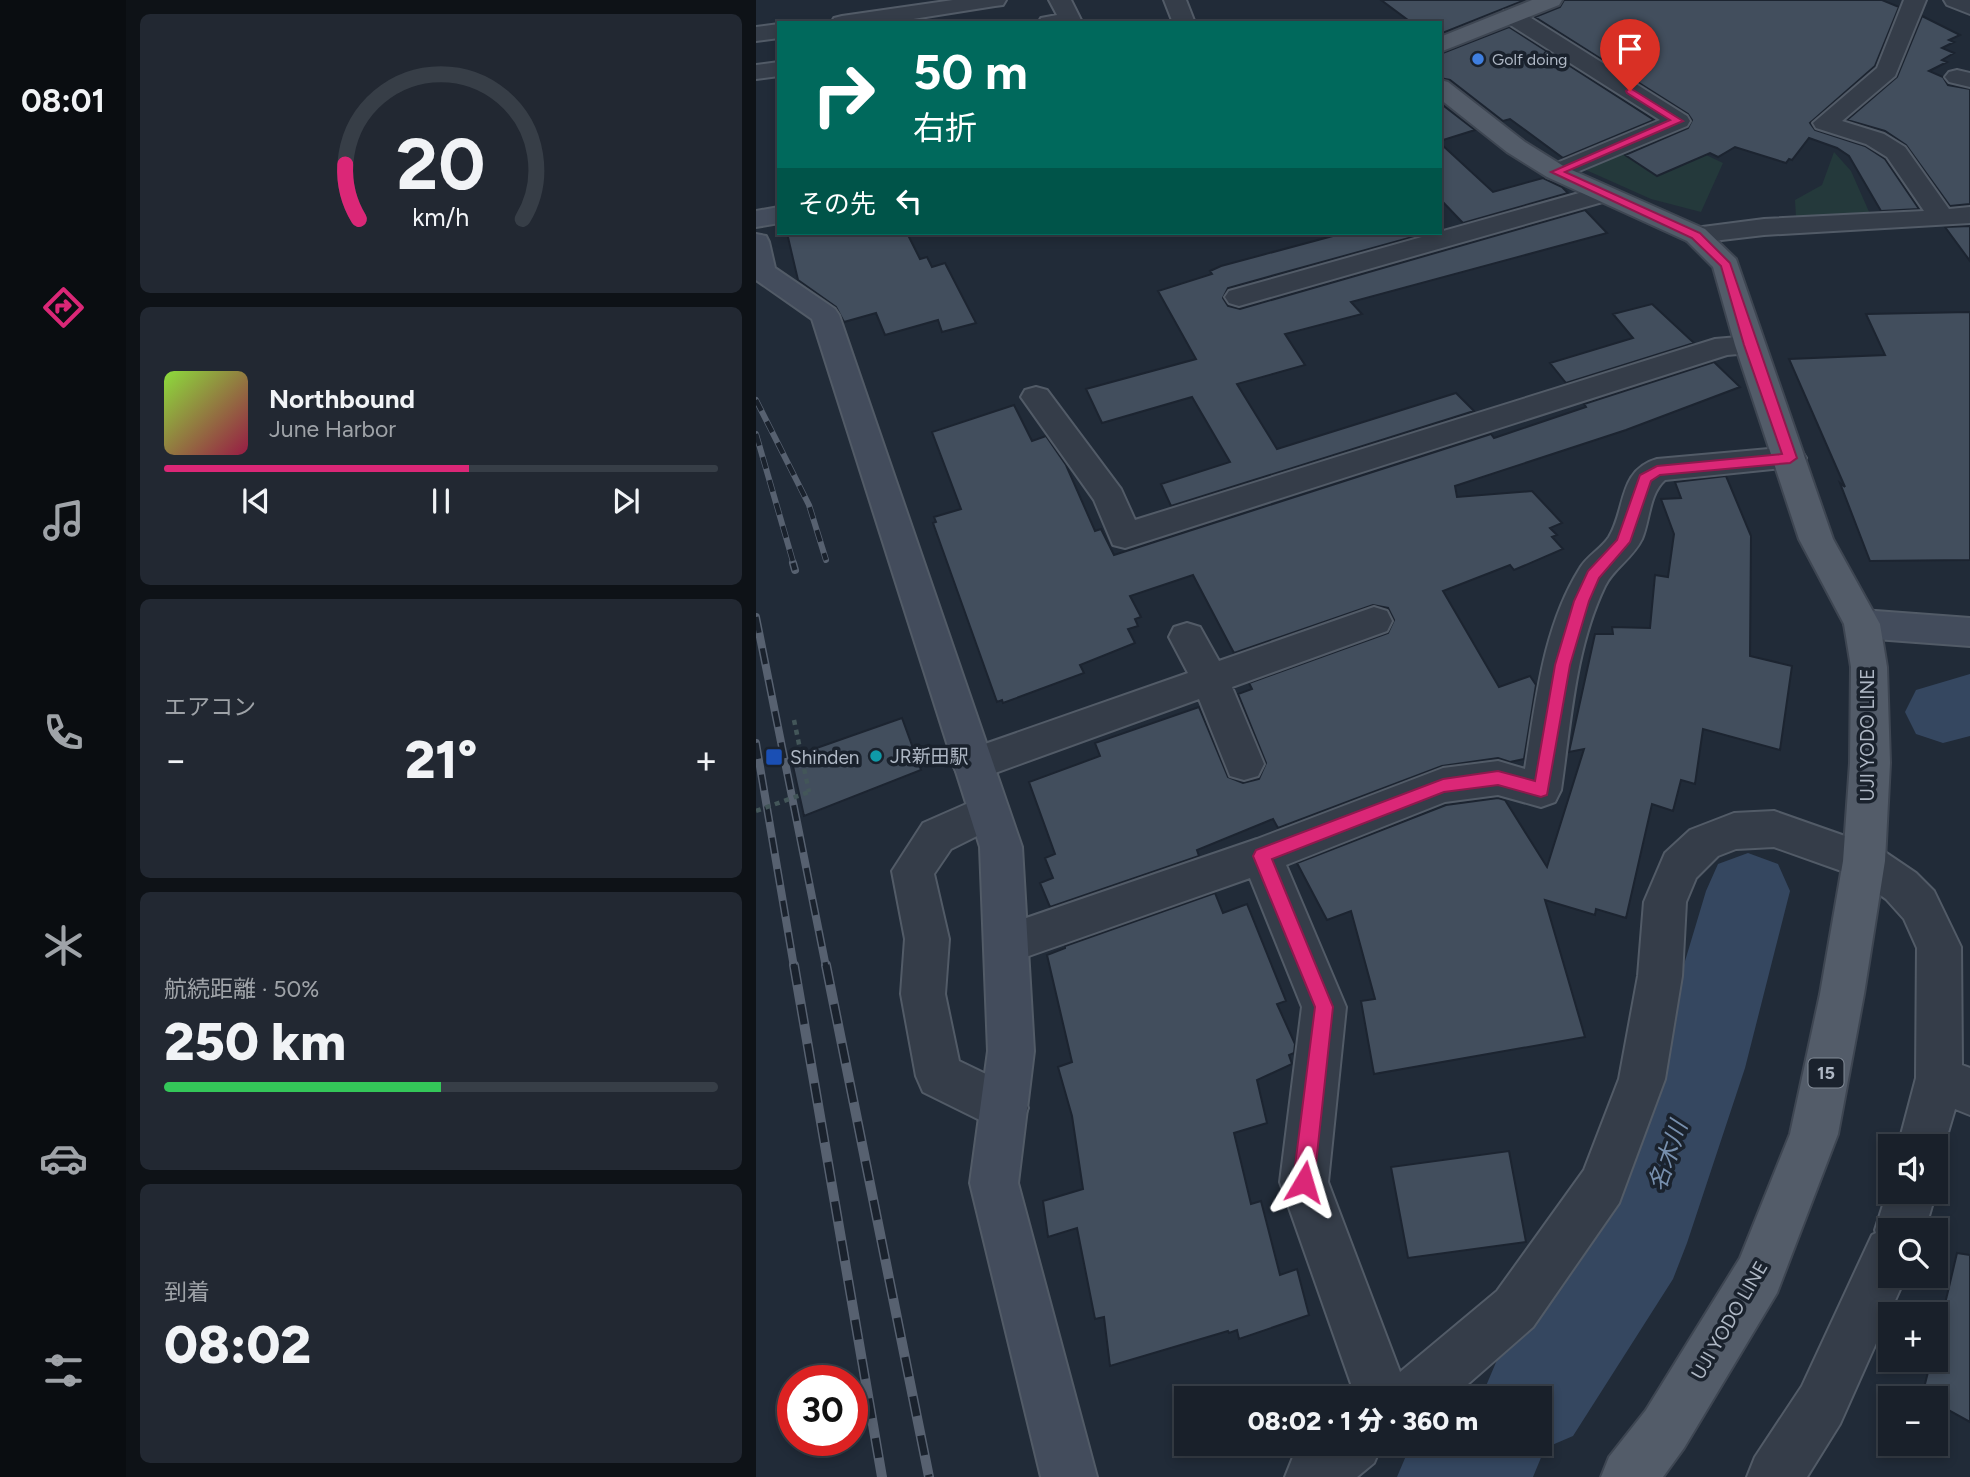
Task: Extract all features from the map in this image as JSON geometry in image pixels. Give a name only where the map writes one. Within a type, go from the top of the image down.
[{"type":"main road","points":[[1442,44],[1551,0]]},
{"type":"main road","name":"UJI YODO LINE","points":[[1442,89],[1516,147],[1556,172],[1696,235],[1726,265],[1750,345],[1816,539],[1862,624],[1870,680],[1870,763],[1864,861],[1842,993],[1814,1134],[1759,1275],[1665,1429],[1629,1477]]},
{"type":"street","points":[[876,21],[995,0]]},
{"type":"street","points":[[1060,0],[1070,20],[1063,21]]},
{"type":"street","points":[[1175,0],[1183,21]]},
{"type":"street","points":[[1915,0],[1887,71],[1825,123],[1875,139],[1896,152],[1942,218]]},
{"type":"street","points":[[1955,0],[1970,8]]},
{"type":"street","points":[[1512,16],[1678,121],[1556,172]]},
{"type":"street","points":[[756,34],[777,31]]},
{"type":"street","points":[[756,72],[777,69]]},
{"type":"street","points":[[1239,297],[1604,194]]},
{"type":"street","points":[[756,219],[777,215]]},
{"type":"street","points":[[1696,235],[1732,229],[1970,215]]},
{"type":"street","points":[[756,242],[762,272],[825,316],[1001,847],[1011,1051],[994,1183],[1069,1477]]},
{"type":"street","points":[[1036,397],[1109,497],[1125,536],[1725,346],[1750,345]]},
{"type":"street","points":[[1006,944],[1262,856],[1443,786],[1498,778],[1541,790],[1563,665],[1581,601],[1594,575],[1623,542],[1645,478],[1657,470],[1790,458]]},
{"type":"street","points":[[974,765],[1374,621]]},
{"type":"street","points":[[1862,624],[1970,632]]},
{"type":"street","points":[[1187,636],[1210,679],[1244,764]]},
{"type":"street","points":[[989,811],[937,836],[913,871],[927,939],[923,995],[939,1076],[1004,1108]]},
{"type":"street","points":[[1425,1386],[1515,1309],[1602,1186],[1642,1079],[1660,976],[1665,902],[1680,866],[1703,843],[1734,831],[1774,829],[1864,861],[1901,886],[1919,905],[1939,947],[1954,1085],[1928,1134]]},
{"type":"street","points":[[1262,856],[1324,1007],[1304,1182],[1379,1386]]},
{"type":"street","points":[[1775,1477],[1821,1405],[1878,1279]]},
{"type":"street","points":[[1313,1477],[1340,1456]]},
{"type":"path","points":[[756,811],[809,792],[794,720]]},
{"type":"green space","points":[[1662,134],[1723,163],[1701,212],[1651,199],[1586,170]]},
{"type":"green space","points":[[1834,152],[1851,171],[1870,214],[1796,218],[1795,200],[1822,185]]},
{"type":"building","points":[[1381,0],[1525,0],[1442,33],[1442,21],[1409,21]]},
{"type":"building","points":[[1564,0],[1882,0],[1899,7],[1875,66],[1810,123],[1815,130],[1865,146],[1885,159],[1919,209],[1881,211],[1849,156],[1837,148],[1809,138],[1792,160],[1789,159],[1786,163],[1735,147],[1718,157],[1710,153],[1657,176],[1625,155],[1688,128],[1692,120],[1688,114],[1535,17],[1560,7]]},
{"type":"building","points":[[1922,16],[1960,35],[1949,40],[1954,42],[1942,48],[1954,53],[1942,60],[1947,62],[1929,71],[1943,77],[1948,85],[1970,89],[1970,204],[1950,206],[1906,145],[1885,131],[1847,120],[1897,77]]},
{"type":"building","points":[[1509,27],[1654,120],[1563,158],[1510,119],[1503,121],[1450,80],[1442,78],[1442,53]]},
{"type":"building","points":[[1442,105],[1475,130],[1442,140]]},
{"type":"building","points":[[1442,145],[1493,192],[1543,178],[1568,193],[1463,223],[1442,201]]},
{"type":"building","points":[[1585,210],[1607,233],[1351,302],[1362,314],[1285,334],[1305,365],[1237,384],[1277,449],[1456,393],[1474,411],[1171,506],[1161,484],[1230,462],[1192,397],[1102,423],[1086,389],[1196,359],[1158,291],[1212,274],[1210,271],[1221,266],[1337,235],[1420,235],[1228,288],[1223,298],[1228,306],[1240,309]]},
{"type":"building","points":[[1970,226],[1970,261],[1945,227]]},
{"type":"building","points":[[787,235],[908,235],[920,259],[927,257],[932,267],[945,263],[976,323],[942,332],[938,320],[885,335],[876,313],[844,322],[836,307],[798,280]]},
{"type":"building","points":[[1652,304],[1694,343],[1566,383],[1550,363],[1633,338],[1613,314]]},
{"type":"building","points":[[1970,312],[1970,560],[1870,561],[1840,483],[1845,487],[1789,359],[1885,355],[1866,314]]},
{"type":"building","points":[[1714,362],[1740,387],[1626,430],[1455,486],[1457,497],[1532,491],[1562,523],[1550,528],[1557,535],[1552,537],[1563,549],[1514,570],[1510,565],[1443,591],[1499,687],[1530,676],[1536,685],[1524,759],[1510,762],[1498,758],[1442,766],[1278,828],[1273,819],[1197,850],[1199,856],[1050,907],[1040,883],[1053,878],[1045,858],[1055,854],[1029,782],[1100,756],[1095,743],[1199,707],[1228,777],[1243,783],[1259,779],[1266,763],[1238,694],[1252,689],[1249,683],[1388,633],[1394,620],[1388,608],[1373,605],[1234,653],[1193,575],[1130,596],[1141,617],[1135,619],[1138,626],[1128,629],[1135,643],[1080,665],[1084,673],[1003,703],[1002,700],[997,702],[933,523],[936,522],[934,517],[961,509],[932,432],[1014,405],[1032,441],[1046,436],[1066,465],[1095,531],[1101,529],[1114,555],[1491,434],[1494,438],[1586,407],[1584,404]]},
{"type":"building","points":[[1726,476],[1751,536],[1750,656],[1792,666],[1780,750],[1703,729],[1695,784],[1681,780],[1673,811],[1652,804],[1626,918],[1596,909],[1595,915],[1545,900],[1585,1037],[1374,1074],[1361,1001],[1375,999],[1351,911],[1327,920],[1297,863],[1446,805],[1498,798],[1505,800],[1547,867],[1584,749],[1569,752],[1595,634],[1613,634],[1612,627],[1650,628],[1655,575],[1668,577],[1674,534],[1661,499],[1681,498],[1675,482]]},
{"type":"building","name":"JR新田駅","points":[[902,718],[921,770],[804,816],[791,757]]},
{"type":"building","points":[[1215,893],[1223,913],[1247,904],[1286,1001],[1277,1004],[1295,1044],[1294,1053],[1289,1055],[1292,1064],[1257,1080],[1267,1123],[1234,1133],[1251,1204],[1261,1201],[1280,1275],[1297,1269],[1309,1315],[1239,1339],[1237,1330],[1228,1331],[1110,1366],[1104,1317],[1095,1319],[1077,1228],[1048,1237],[1043,1201],[1083,1189],[1072,1116],[1058,1067],[1072,1062],[1047,955],[1065,946]]},
{"type":"building","points":[[1509,1151],[1526,1242],[1408,1258],[1391,1167]]},
{"type":"building","points":[[1957,1253],[1970,1255],[1970,1422],[1948,1410],[1948,1386],[1924,1386],[1928,1372],[1948,1372],[1948,1302],[1945,1302]]},
{"type":"waterway","name":"名木川","points":[[1943,712],[1970,705]]},
{"type":"waterway","name":"名木川","points":[[1543,1386],[1637,1243],[1699,1068],[1748,891]]},
{"type":"waterway","name":"名木川","points":[[1453,1477],[1478,1456]]},
{"type":"railway","points":[[756,400],[809,505],[826,560]]},
{"type":"railway","points":[[756,434],[794,565]]},
{"type":"railway","points":[[793,563],[795,570]]},
{"type":"railway","points":[[756,617],[826,967]]},
{"type":"railway","points":[[756,743],[794,967]]},
{"type":"railway","points":[[794,965],[882,1477]]},
{"type":"railway","points":[[826,965],[929,1477]]},
{"type":"place","name":"Golf doing","points":[[1478,59]]},
{"type":"place","name":"JR新田駅","points":[[876,756]]},
{"type":"place","name":"Shinden","points":[[774,757]]},
{"type":"route","points":[[1304,1182],[1324,1007],[1262,856],[1443,786],[1498,778],[1541,790],[1563,665],[1581,601],[1594,575],[1623,542],[1645,478],[1657,470],[1790,458],[1750,345],[1726,265],[1696,235],[1556,172],[1678,121],[1630,91]]}]
